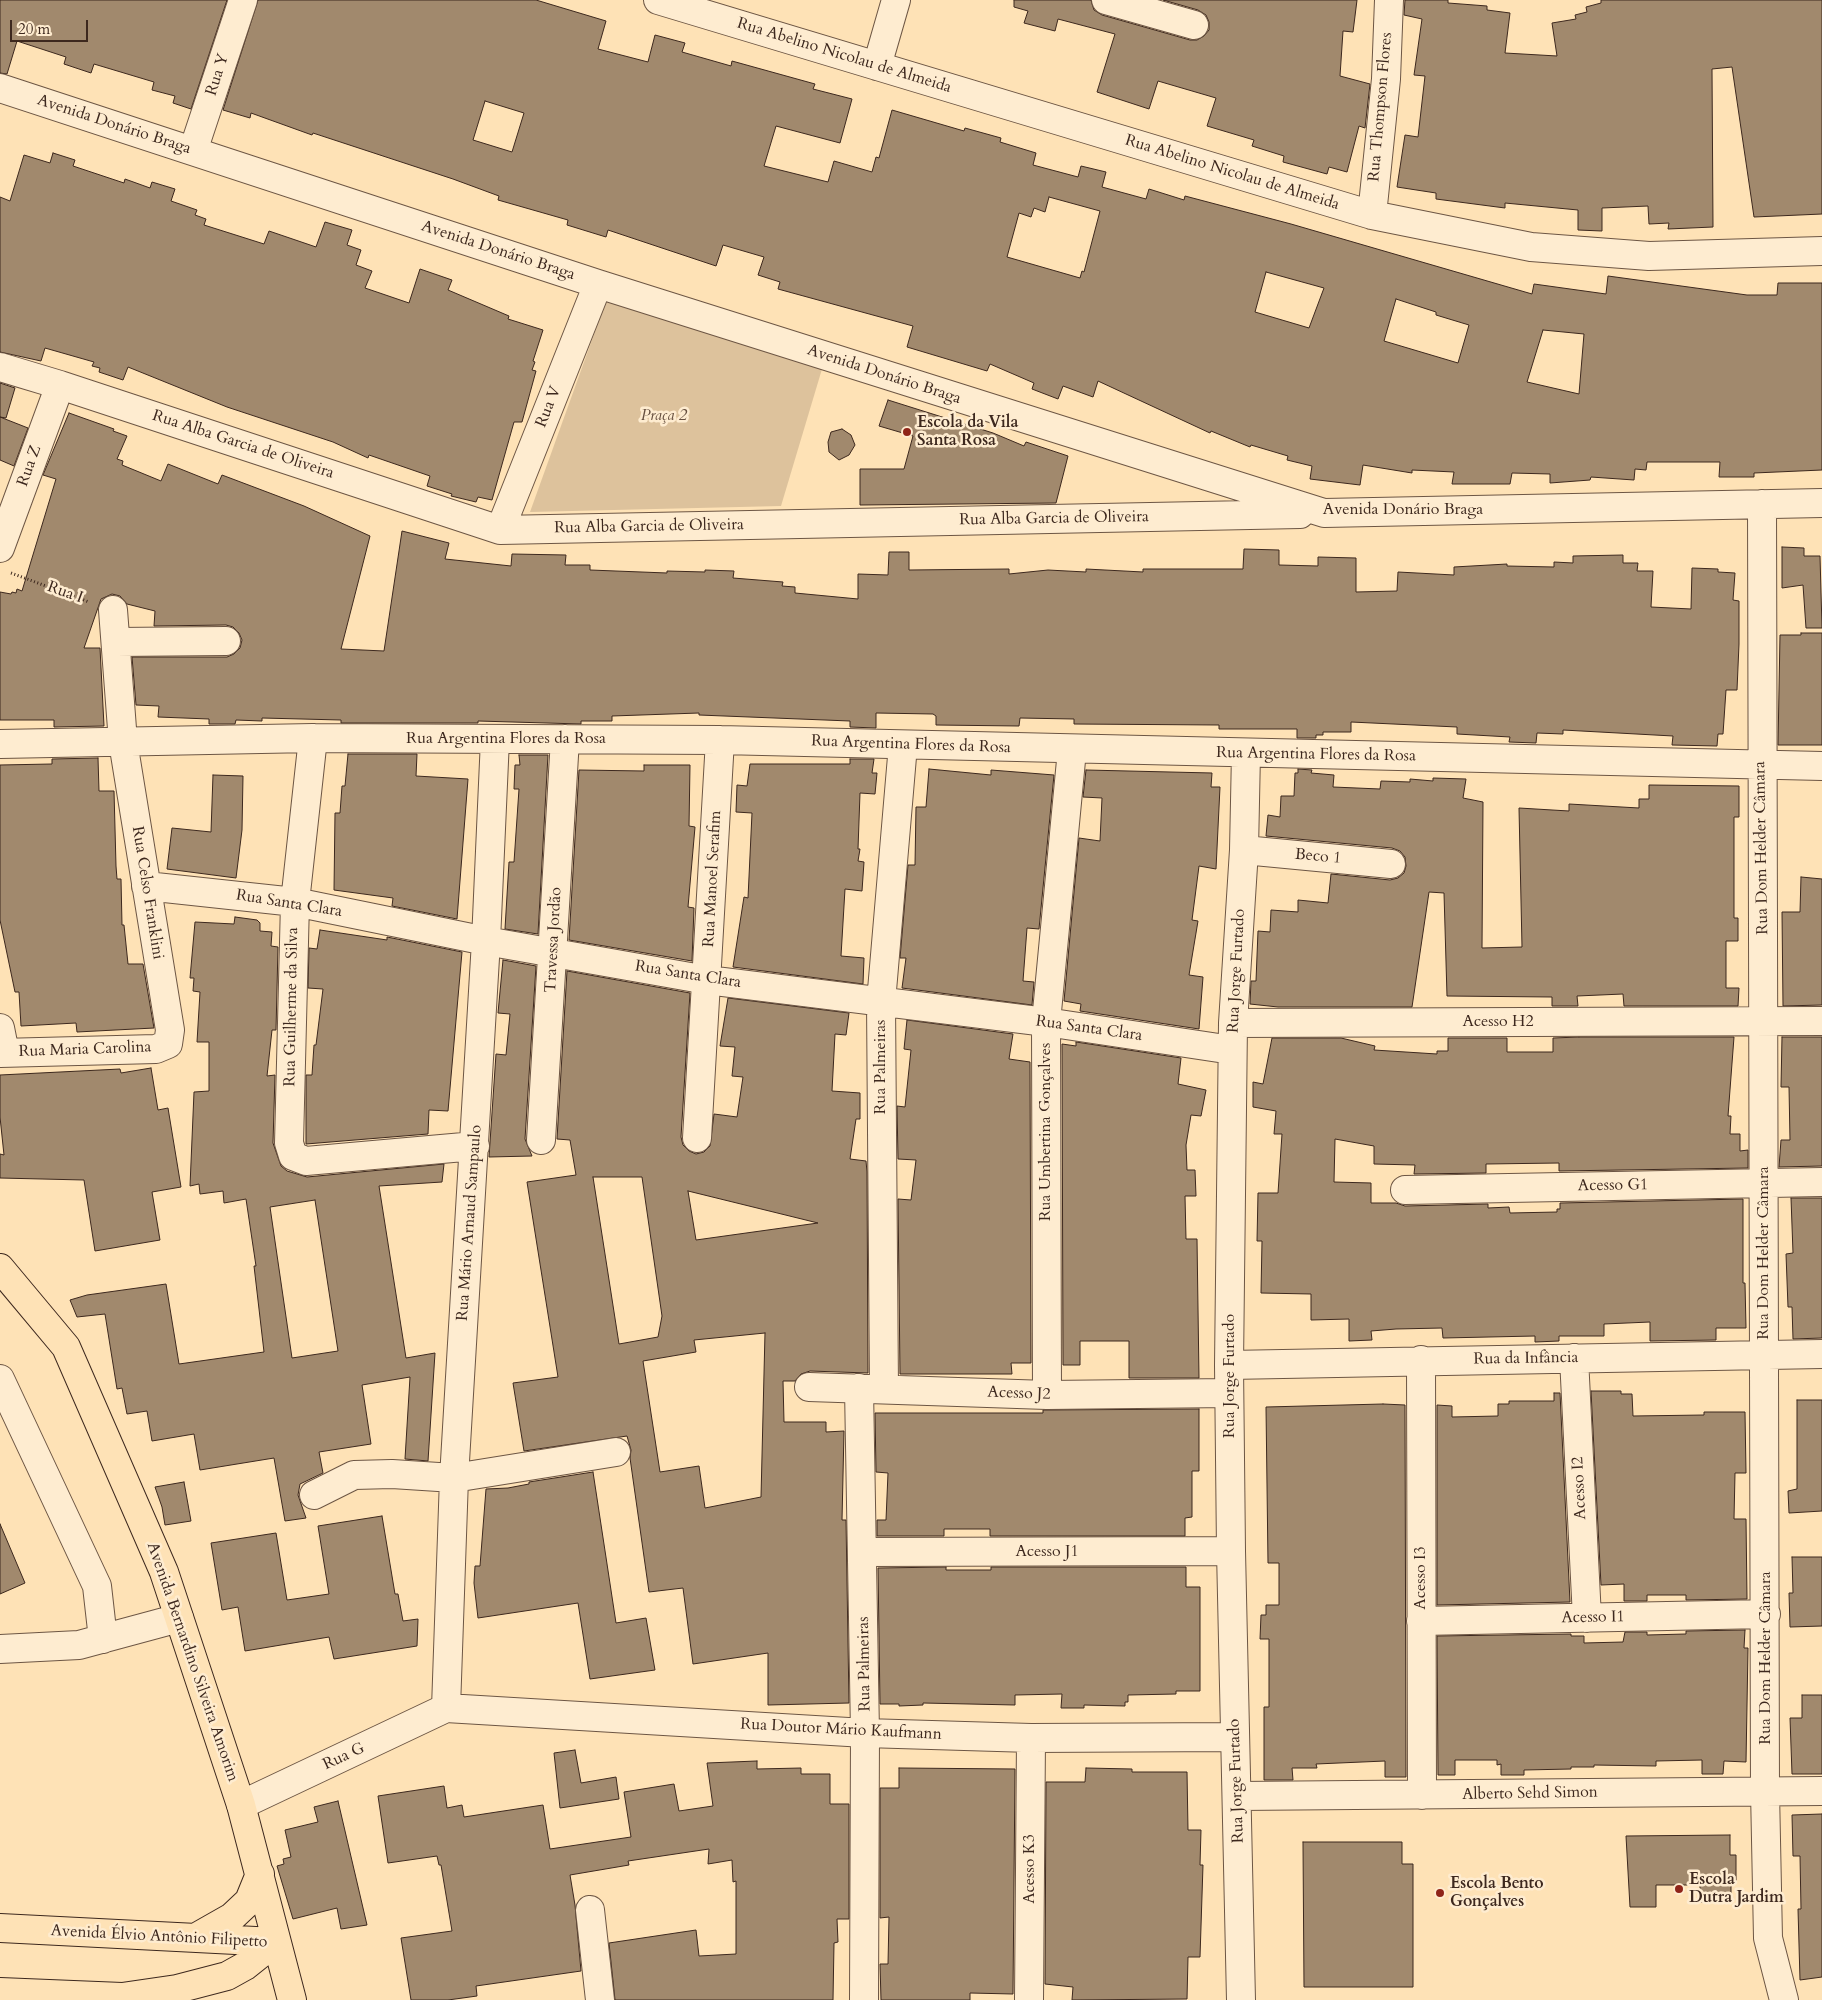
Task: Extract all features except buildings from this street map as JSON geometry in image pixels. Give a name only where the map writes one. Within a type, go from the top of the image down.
[{"type":"main road","name":"Avenida Bernardino Silveira Amorim","points":[[0,1268],[66,1347],[164,1572],[241,1805],[292,2000]]},
{"type":"main road","points":[[195,1938],[232,1917],[249,1901],[260,1874]]},
{"type":"main road","name":"Avenida Élvio Antônio Filipetto","points":[[0,1928],[276,1942]]},
{"type":"main road","name":"Avenida Élvio Antônio Filipetto","points":[[0,1992],[122,1997],[177,1989],[227,1976],[245,1966],[276,1942]]},
{"type":"main road","points":[[122,1997],[155,2000]]},
{"type":"street","name":"Rua Y","points":[[193,151],[243,0]]},
{"type":"street","name":"Rua Abelino Nicolau de Almeida","points":[[658,0],[1372,215],[1531,246],[1649,256],[1822,251]]},
{"type":"street","points":[[877,66],[896,0]]},
{"type":"street","points":[[1106,0],[1194,25]]},
{"type":"street","name":"Rua Thompson Flores","points":[[1372,215],[1386,79],[1389,0]]},
{"type":"street","name":"Avenida Donário Braga","points":[[0,88],[598,284],[1324,514],[1822,503]]},
{"type":"street","name":"Rua V","points":[[500,530],[598,284]]},
{"type":"street","name":"Rua Alba Garcia de Oliveira","points":[[0,367],[500,530],[1324,514]]},
{"type":"street","name":"Rua Z","points":[[4,560],[60,385]]},
{"type":"street","name":"Rua Dom Helder Câmara","points":[[1762,504],[1761,766],[1765,1355],[1765,1792],[1768,1938],[1784,2000]]},
{"type":"street","points":[[113,610],[123,742]]},
{"type":"street","points":[[116,642],[226,641]]},
{"type":"street","name":"Rua Argentina Flores da Rosa","points":[[0,744],[313,738],[720,740],[1072,750],[1822,766]]},
{"type":"street","name":"Rua Guilherme da Silva","points":[[313,738],[295,902],[289,1143],[293,1156],[306,1161],[475,1146]]},
{"type":"street","name":"Rua Mário Arnaud Sampaulo","points":[[446,1708],[454,1478],[475,1146],[495,739]]},
{"type":"street","name":"Travessa Jordão","points":[[541,1140],[554,953],[565,740]]},
{"type":"street","name":"Rua Manoel Serafim","points":[[697,1138],[720,740]]},
{"type":"street","name":"Rua Celso Franklini","points":[[123,742],[170,1030],[168,1044]]},
{"type":"street","name":"Rua Palmeiras","points":[[864,2000],[865,1733],[863,1552],[872,1389],[881,1002],[903,745]]},
{"type":"street","name":"Rua Umbertina Gonçalves","points":[[1047,1395],[1046,1022],[1072,750]]},
{"type":"street","name":"Rua Jorge Furtado","points":[[1242,2000],[1231,1551],[1229,1365],[1232,1050],[1244,850],[1246,753]]},
{"type":"street","name":"Beco 1","points":[[1244,850],[1391,864]]},
{"type":"street","name":"Rua Santa Clara","points":[[146,886],[295,902],[486,941],[707,980],[1046,1022],[1232,1050]]},
{"type":"street","name":"Acesso H2","points":[[1233,1023],[1822,1021]]},
{"type":"street","name":"Rua Maria Carolina","points":[[2,1044],[156,1049],[168,1044]]},
{"type":"street","name":"Acesso G1","points":[[1405,1190],[1822,1182]]},
{"type":"street","name":"Rua da Infância","points":[[1229,1365],[1822,1354]]},
{"type":"street","name":"Acesso I2","points":[[1574,1358],[1587,1618]]},
{"type":"street","name":"Acesso I3","points":[[1421,1360],[1422,1795]]},
{"type":"street","points":[[0,1378],[97,1586],[103,1639]]},
{"type":"street","name":"Acesso J2","points":[[809,1387],[1047,1395],[1229,1393]]},
{"type":"street","points":[[314,1495],[354,1475],[392,1474],[454,1478],[616,1452]]},
{"type":"street","name":"Acesso J1","points":[[863,1552],[1231,1551]]},
{"type":"street","name":"Acesso I1","points":[[1421,1621],[1766,1614]]},
{"type":"street","points":[[0,1649],[79,1645],[179,1618]]},
{"type":"street","name":"Rua Doutor Mário Kaufmann","points":[[446,1708],[865,1733],[1031,1738],[1236,1737]]},
{"type":"street","name":"Rua G","points":[[241,1805],[446,1708]]},
{"type":"street","name":"Acesso K3","points":[[1029,2000],[1031,1738]]},
{"type":"street","name":"Alberto Sehd Simon","points":[[1238,1796],[1822,1792]]},
{"type":"street","points":[[590,1910],[600,2000]]},
{"type":"path","name":"Rua I","points":[[4,560],[113,610]]},
{"type":"green space","name":"Praça 2","points":[[606,301],[822,369],[781,506],[530,512]]},
{"type":"place","name":"Escola da Vila Santa Rosa","points":[[907,432]]},
{"type":"place","name":"Escola Dutra Jardim","points":[[1679,1889]]},
{"type":"place","name":"Escola Bento Gonçalves","points":[[1440,1893]]}]
